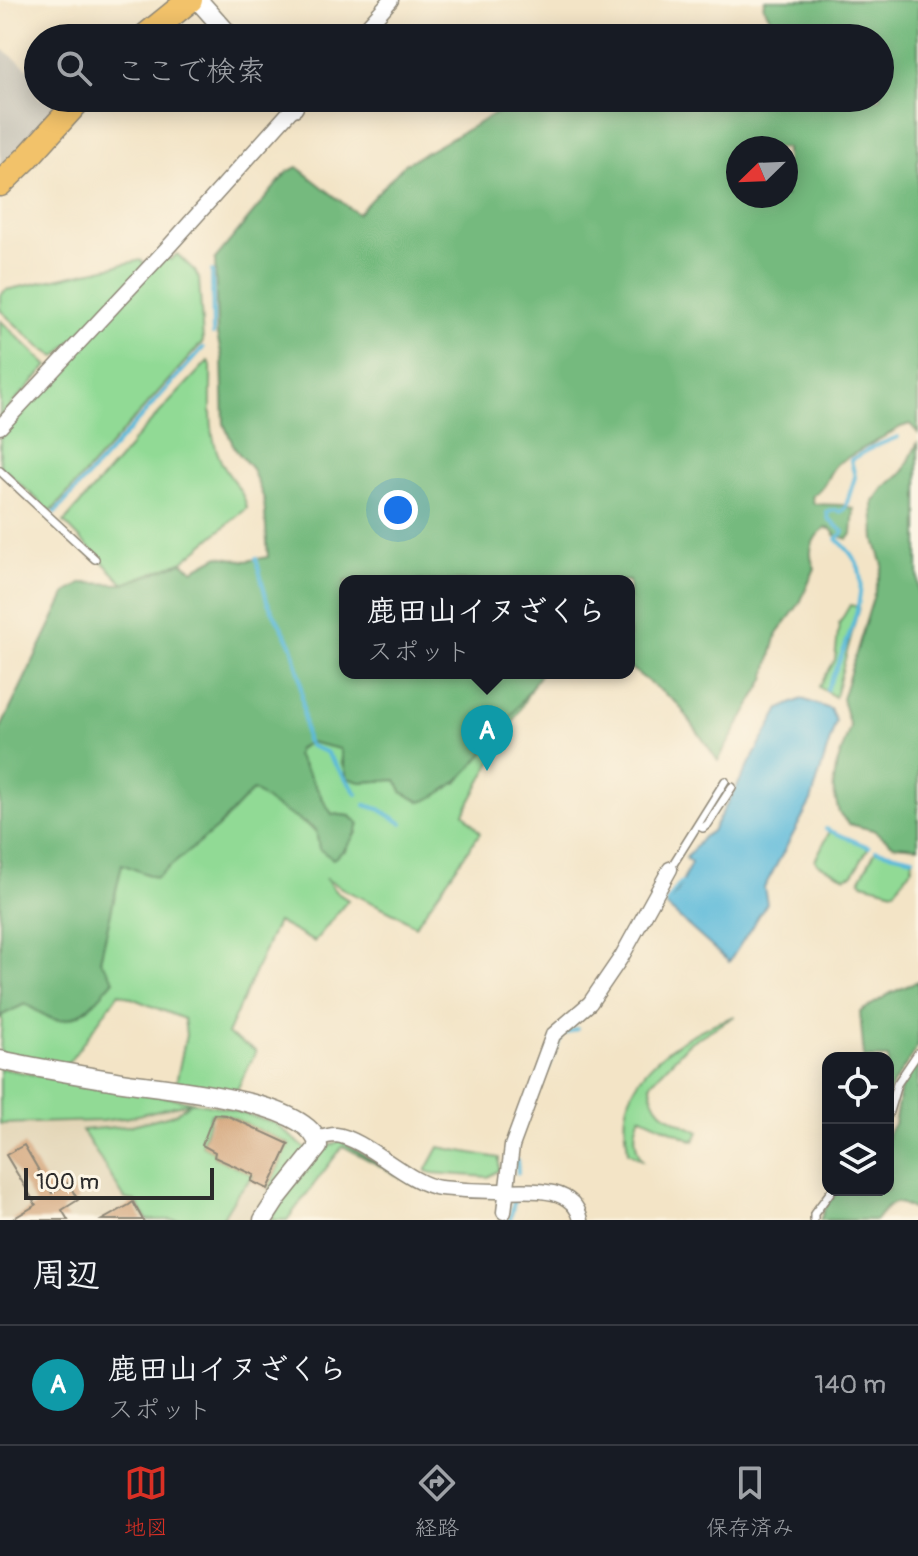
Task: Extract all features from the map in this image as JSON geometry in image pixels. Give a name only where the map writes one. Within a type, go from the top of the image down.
[{"type":"main road","points":[[160,24],[190,0]]},
{"type":"main road","points":[[0,184],[68,112]]},
{"type":"street","points":[[198,0],[219,24]]},
{"type":"street","points":[[370,24],[391,0]]},
{"type":"street","points":[[0,427],[161,255],[284,112]]},
{"type":"street","points":[[504,1216],[512,1146],[553,1035],[590,1003],[622,956],[670,869]]},
{"type":"street","points":[[0,1060],[206,1094],[256,1105],[297,1121],[314,1132],[318,1139],[317,1151],[263,1220]]},
{"type":"street","points":[[318,1139],[340,1136],[435,1188],[536,1190],[559,1195],[572,1202],[579,1210],[581,1220]]},
{"type":"lane","points":[[0,471],[95,559]]},
{"type":"lane","points":[[670,869],[699,826],[703,828],[708,824],[729,784]]},
{"type":"lane","points":[[894,1094],[897,1084],[918,1053]]},
{"type":"lane","points":[[814,1220],[814,1214],[828,1196]]},
{"type":"shaded area","points":[[0,47],[24,65],[24,112],[54,112],[0,168]]},
{"type":"shaded area","points":[[194,1101],[275,1123],[307,1150],[253,1220],[0,1220],[0,1124],[101,1121]]},
{"type":"green space","points":[[765,0],[918,0],[918,433],[910,424],[901,427],[838,463],[822,488],[812,496],[814,504],[843,505],[854,509],[852,534],[848,539],[825,528],[816,536],[811,552],[815,568],[800,603],[777,634],[765,679],[718,761],[678,704],[635,672],[635,575],[339,575],[339,679],[537,679],[473,765],[439,794],[421,802],[403,793],[396,780],[360,782],[347,778],[340,749],[310,742],[298,749],[296,756],[332,814],[350,816],[359,823],[353,838],[342,852],[333,859],[319,849],[316,830],[253,790],[217,828],[156,878],[122,864],[100,960],[114,980],[88,1008],[63,1020],[50,1018],[25,1004],[2,1015],[0,1019],[0,730],[66,593],[83,583],[124,584],[182,562],[193,570],[219,556],[246,561],[268,557],[264,499],[252,469],[235,449],[224,424],[215,259],[287,172],[297,167],[357,214],[405,164],[502,112],[894,112],[894,24],[775,24],[763,6]]},
{"type":"green space","points":[[177,254],[199,279],[203,342],[51,512],[0,466],[0,434],[165,256],[170,260]]},
{"type":"green space","points":[[141,260],[147,266],[56,357],[40,347],[0,310],[0,295],[6,290]]},
{"type":"green space","points":[[0,320],[48,366],[0,417]]},
{"type":"green space","points":[[208,361],[211,365],[212,425],[216,448],[247,508],[182,562],[124,584],[64,522],[131,443]]},
{"type":"green space","points":[[918,442],[918,847],[894,845],[873,830],[849,824],[839,813],[833,788],[836,768],[850,727],[842,699],[883,565],[875,540],[873,503],[884,488],[904,471]]},
{"type":"green space","points":[[850,605],[859,607],[835,697],[819,687],[835,660],[839,624]]},
{"type":"green space","points":[[534,683],[464,813],[480,833],[415,926],[325,878],[336,892],[348,900],[314,942],[277,922],[227,1034],[256,1051],[236,1092],[176,1083],[186,1035],[184,1019],[119,993],[67,1065],[0,1053],[2,1015],[25,1004],[52,1019],[100,960],[122,863],[133,867],[217,828],[253,790],[345,851],[349,840],[357,833],[350,816],[332,814],[296,756],[298,749],[310,742],[341,749],[342,765],[360,782],[457,783]]},
{"type":"green space","points":[[830,831],[869,847],[853,874],[845,877],[815,860]]},
{"type":"green space","points":[[876,850],[913,858],[912,868],[894,891],[863,883],[860,879]]},
{"type":"green space","points":[[918,981],[918,1046],[894,1082],[894,1052],[863,1052],[860,1012]]},
{"type":"green space","points":[[735,1016],[689,1043],[651,1083],[652,1094],[660,1109],[699,1132],[694,1141],[640,1116],[635,1138],[642,1160],[628,1152],[626,1114],[640,1080],[652,1065],[683,1040]]},
{"type":"green space","points":[[918,1059],[918,1213],[895,1203],[876,1220],[820,1220],[834,1196],[894,1196],[894,1124],[901,1087]]},
{"type":"green space","points":[[0,1068],[226,1108],[275,1123],[307,1150],[275,1188],[268,1189],[289,1144],[226,1115],[211,1113],[202,1145],[215,1152],[214,1157],[254,1175],[237,1194],[221,1220],[147,1220],[136,1201],[125,1199],[82,1130],[128,1126],[175,1114],[191,1102],[101,1121],[0,1124]]},
{"type":"green space","points":[[341,1141],[417,1186],[343,1146],[287,1220],[270,1220],[313,1162]]},
{"type":"green space","points":[[439,1147],[499,1158],[499,1170],[488,1177],[426,1171]]},
{"type":"water","points":[[802,699],[830,709],[836,721],[811,801],[764,888],[767,903],[729,962],[667,907],[667,903],[677,893],[691,863],[686,858],[712,831],[780,709]]},
{"type":"building","points":[[214,1114],[226,1115],[289,1144],[268,1189],[251,1181],[254,1175],[214,1157],[215,1152],[202,1145]]},
{"type":"building","points":[[24,1145],[52,1193],[68,1183],[78,1200],[62,1210],[68,1220],[11,1220],[36,1205],[6,1155]]},
{"type":"building","points":[[133,1202],[143,1220],[102,1220],[129,1205]]},
{"type":"waterway","points":[[212,271],[213,334]]},
{"type":"waterway","points":[[55,513],[203,348]]},
{"type":"waterway","points":[[827,689],[851,630],[861,582],[855,561],[837,539],[844,532],[829,520],[827,512],[845,509],[855,477],[851,460],[898,437]]},
{"type":"waterway","points":[[256,558],[267,601],[292,646],[300,676],[306,740],[310,746],[326,752],[357,794]]},
{"type":"waterway","points":[[365,805],[379,809],[402,823]]},
{"type":"waterway","points":[[826,829],[869,847]]},
{"type":"waterway","points":[[876,850],[913,858]]},
{"type":"waterway","points":[[667,903],[680,883],[686,885]]},
{"type":"waterway","points":[[548,1069],[562,1035],[577,1029]]},
{"type":"waterway","points":[[517,1161],[518,1173]]},
{"type":"waterway","points":[[510,1220],[515,1197]]},
{"type":"place","name":"鹿田山イヌざくら","points":[[487,771]]}]
